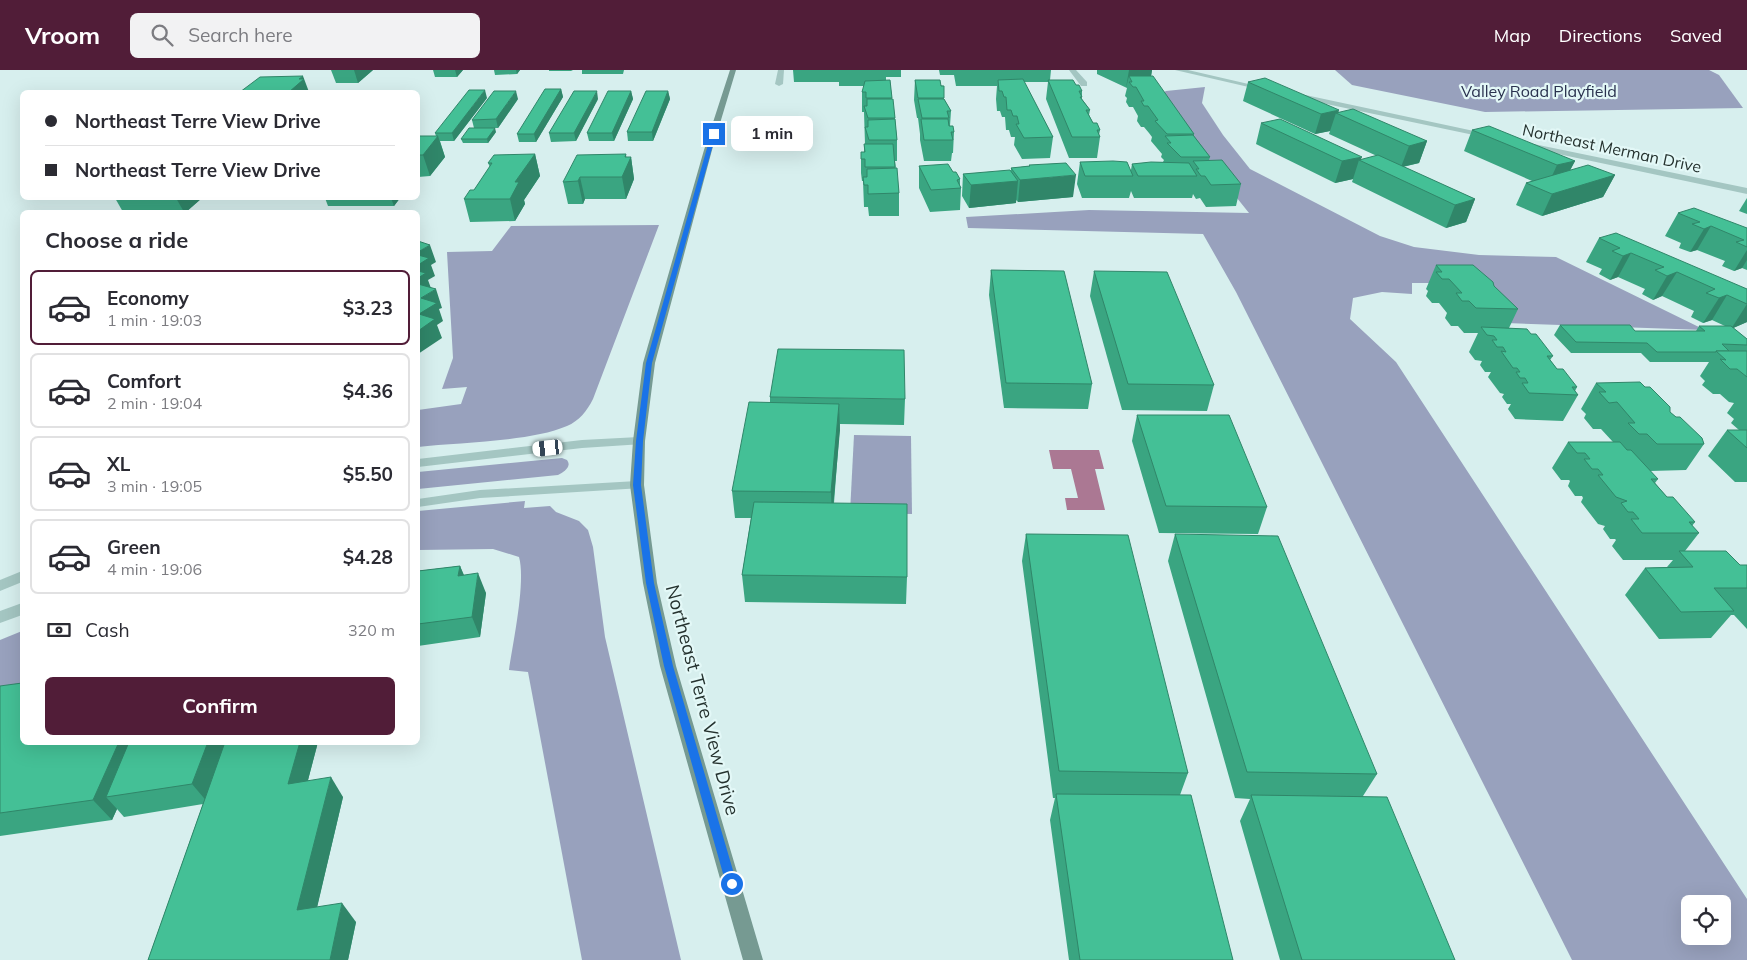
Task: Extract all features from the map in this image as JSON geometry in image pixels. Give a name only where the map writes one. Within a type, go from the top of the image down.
[{"type":"main road","name":"Northeast Terre View Drive","points":[[734,70],[708,150],[649,363],[639,441],[637,485],[650,583],[668,666],[753,960]]},
{"type":"street","points":[[779,84],[781,70]]},
{"type":"street","points":[[1072,70],[1084,84]]},
{"type":"street","points":[[1178,70],[1271,90]]},
{"type":"street","name":"Northeast Merman Drive","points":[[1290,94],[1499,138]]},
{"type":"street","name":"Northeast Merman Drive","points":[[1518,142],[1747,191]]},
{"type":"street","points":[[420,463],[582,444],[639,441]]},
{"type":"street","points":[[420,503],[480,494],[637,485]]},
{"type":"street","points":[[0,586],[20,577]]},
{"type":"street","points":[[0,617],[20,610]]},
{"type":"green space","name":"Valley Road Playfield","points":[[1335,70],[1709,70],[1719,75],[1743,108],[1485,112],[1352,85]]},
{"type":"green space","points":[[1205,87],[1202,103],[1223,135],[1250,169],[1380,236],[1414,247],[1479,255],[1556,257],[1705,330],[1506,323],[1466,283],[1412,283],[1412,294],[1382,292],[1353,298],[1350,319],[1396,362],[1747,899],[1747,960],[1572,960],[1236,292],[1203,234],[968,228],[966,217],[1089,210],[1249,213],[1156,97],[1166,91]]},
{"type":"green space","points":[[659,225],[593,399],[579,418],[567,426],[534,435],[494,441],[420,447],[420,410],[461,404],[467,387],[442,389],[453,358],[447,252],[492,251],[511,226]]},
{"type":"green space","points":[[854,435],[911,436],[912,514],[850,513]]},
{"type":"green space","points":[[562,458],[567,460],[569,465],[565,471],[558,475],[420,489],[420,472]]},
{"type":"green space","points":[[525,501],[524,508],[550,506],[556,512],[579,521],[588,530],[593,547],[605,637],[681,960],[582,960],[528,672],[509,670],[520,596],[521,568],[519,557],[493,549],[420,550],[420,511]]},
{"type":"green space","points":[[20,632],[20,690],[0,693],[0,640]]},
{"type":"shaded area","points":[[1049,450],[1099,450],[1104,469],[1095,469],[1105,510],[1067,510],[1065,498],[1078,498],[1071,469],[1053,469]]},
{"type":"building","points":[[303,76],[299,79],[304,79],[291,90],[243,90],[260,77]]},
{"type":"building","points":[[1129,76],[1153,76],[1194,134],[1167,134],[1155,121],[1158,120],[1148,106],[1144,106],[1141,101],[1144,101],[1136,87],[1133,87],[1129,82],[1132,82]]},
{"type":"building","points":[[1265,78],[1339,110],[1321,114],[1248,82]]},
{"type":"building","points":[[1023,79],[1053,137],[1024,138],[1016,124],[1019,124],[1017,116],[1013,116],[1011,110],[1007,110],[1006,97],[1004,97],[1002,91],[999,91],[998,80]]},
{"type":"building","points":[[890,80],[892,98],[866,98],[866,92],[862,92],[865,81]]},
{"type":"building","points":[[915,80],[940,80],[941,86],[944,86],[944,98],[918,98]]},
{"type":"building","points":[[1048,80],[1073,80],[1076,85],[1079,85],[1082,91],[1079,91],[1082,97],[1080,97],[1090,110],[1086,110],[1093,123],[1097,123],[1100,137],[1072,137]]},
{"type":"building","points":[[545,89],[561,89],[534,134],[517,134]]},
{"type":"building","points":[[469,90],[485,90],[452,133],[435,133]]},
{"type":"building","points":[[494,91],[516,91],[496,119],[472,120]]},
{"type":"building","points":[[574,91],[597,91],[574,133],[549,133]]},
{"type":"building","points":[[608,91],[631,91],[612,133],[587,133]]},
{"type":"building","points":[[646,91],[668,91],[652,132],[627,132]]},
{"type":"building","points":[[867,99],[893,99],[895,118],[868,118],[864,106],[867,106]]},
{"type":"building","points":[[918,99],[944,99],[951,111],[947,111],[949,118],[922,118]]},
{"type":"building","points":[[1353,109],[1427,141],[1409,146],[1336,113]]},
{"type":"building","points":[[895,119],[897,140],[869,140],[865,127],[868,127],[868,120]]},
{"type":"building","points":[[921,119],[948,119],[949,126],[953,126],[954,132],[951,132],[953,140],[924,140]]},
{"type":"building","points":[[1280,119],[1362,157],[1342,161],[1261,123]]},
{"type":"building","points":[[1489,126],[1575,161],[1557,165],[1472,130]]},
{"type":"building","points":[[469,128],[495,128],[487,139],[461,139]]},
{"type":"building","points":[[1193,135],[1210,157],[1181,157],[1167,143],[1171,143],[1165,136]]},
{"type":"building","points":[[420,136],[438,136],[423,155],[420,155]]},
{"type":"building","points":[[864,144],[893,144],[895,167],[865,167],[865,159],[861,159],[861,152],[865,152]]},
{"type":"building","points":[[535,154],[515,182],[519,182],[510,199],[464,199],[470,190],[474,190],[492,163],[488,163],[494,155]]},
{"type":"building","points":[[626,154],[625,157],[631,157],[622,177],[580,177],[578,181],[563,182],[577,155]]},
{"type":"building","points":[[1378,155],[1475,199],[1455,205],[1359,160]]},
{"type":"building","points":[[1222,160],[1241,184],[1211,185],[1205,176],[1201,176],[1196,169],[1199,169],[1193,161]]},
{"type":"building","points":[[1080,162],[1127,162],[1133,176],[1085,176]]},
{"type":"building","points":[[1151,162],[1189,163],[1197,176],[1138,176],[1132,164]]},
{"type":"building","points":[[1066,163],[1076,175],[1020,180],[1011,168],[1029,165]]},
{"type":"building","points":[[948,164],[960,179],[957,180],[961,188],[931,190],[919,166]]},
{"type":"building","points":[[1588,165],[1615,175],[1552,194],[1526,183]]},
{"type":"building","points":[[897,168],[899,193],[868,194],[868,185],[864,185],[863,177],[867,177],[867,169]]},
{"type":"building","points":[[1010,170],[1018,181],[971,185],[963,174]]},
{"type":"building","points":[[1694,208],[1747,228],[1747,247],[1736,242],[1744,240],[1711,226],[1704,229],[1692,224],[1700,222],[1678,213]]},
{"type":"building","points":[[1616,233],[1747,289],[1747,304],[1727,295],[1719,298],[1706,293],[1715,289],[1677,272],[1667,276],[1655,270],[1664,267],[1631,253],[1623,256],[1612,251],[1620,248],[1599,238]]},
{"type":"building","points":[[420,242],[430,245],[420,251]]},
{"type":"building","points":[[420,256],[429,258],[420,264]]},
{"type":"building","points":[[1436,265],[1473,265],[1493,282],[1494,286],[1518,309],[1476,308],[1469,301],[1462,301],[1456,293],[1462,293],[1449,279],[1442,279],[1436,272],[1442,272]]},
{"type":"building","points":[[991,270],[1064,271],[1092,384],[1006,383]]},
{"type":"building","points":[[1094,271],[1167,272],[1214,385],[1128,384]]},
{"type":"building","points":[[420,272],[426,273],[420,277]]},
{"type":"building","points":[[420,285],[436,289],[421,298],[437,303],[420,313]]},
{"type":"building","points":[[420,314],[435,319],[420,330]]},
{"type":"building","points":[[1560,325],[1630,325],[1635,331],[1705,331],[1699,326],[1731,326],[1747,339],[1747,345],[1722,344],[1729,351],[1657,352],[1647,343],[1576,342]]},
{"type":"building","points":[[1481,327],[1527,329],[1531,334],[1536,334],[1553,356],[1547,356],[1557,369],[1563,369],[1577,387],[1572,387],[1578,395],[1529,393],[1522,383],[1528,383],[1525,378],[1520,378],[1516,372],[1520,372],[1517,368],[1513,368],[1501,351],[1506,352],[1503,347],[1497,347],[1492,340],[1497,340],[1494,336],[1487,335]]},
{"type":"building","points":[[778,349],[904,350],[905,399],[770,397]]},
{"type":"building","points":[[1716,351],[1747,351],[1747,377],[1737,369],[1730,369],[1720,359],[1726,360]]},
{"type":"building","points":[[1640,382],[1645,387],[1650,387],[1670,407],[1670,412],[1676,417],[1680,417],[1702,438],[1704,444],[1657,444],[1647,434],[1639,434],[1628,423],[1635,423],[1617,402],[1609,403],[1599,392],[1606,392],[1596,383]]},
{"type":"building","points":[[749,402],[839,404],[831,492],[732,491]]},
{"type":"building","points":[[1137,415],[1229,415],[1267,507],[1166,506]]},
{"type":"building","points":[[1727,430],[1747,430],[1747,448]]},
{"type":"building","points":[[1568,442],[1620,442],[1627,450],[1631,450],[1658,479],[1651,479],[1667,497],[1673,497],[1695,522],[1689,522],[1699,533],[1642,533],[1631,519],[1639,519],[1633,512],[1628,512],[1621,503],[1627,501],[1616,497],[1598,475],[1603,475],[1598,469],[1592,469],[1584,459],[1590,459],[1585,453],[1577,453]]},
{"type":"building","points":[[754,502],[907,504],[907,577],[742,575]]},
{"type":"building","points":[[1026,534],[1128,535],[1188,773],[1059,771]]},
{"type":"building","points":[[1175,534],[1278,536],[1377,774],[1247,772]]},
{"type":"building","points":[[1679,551],[1726,551],[1740,565],[1747,565],[1747,588],[1714,588],[1734,611],[1681,612],[1645,568],[1693,567]]},
{"type":"building","points":[[460,566],[458,576],[478,573],[472,617],[420,624],[420,571]]},
{"type":"building","points":[[20,683],[20,745],[118,745],[93,800],[0,813],[0,686]]},
{"type":"building","points":[[128,745],[207,745],[192,784],[106,797]]},
{"type":"building","points":[[224,745],[299,745],[288,784],[331,777],[297,910],[342,903],[330,960],[148,960]]},
{"type":"building","points":[[1056,794],[1191,795],[1233,960],[1080,960]]},
{"type":"building","points":[[1251,795],[1387,797],[1455,960],[1302,960]]},
{"type":"route","points":[[714,134],[649,363],[639,441],[637,485],[650,583],[668,666],[732,884]]}]
